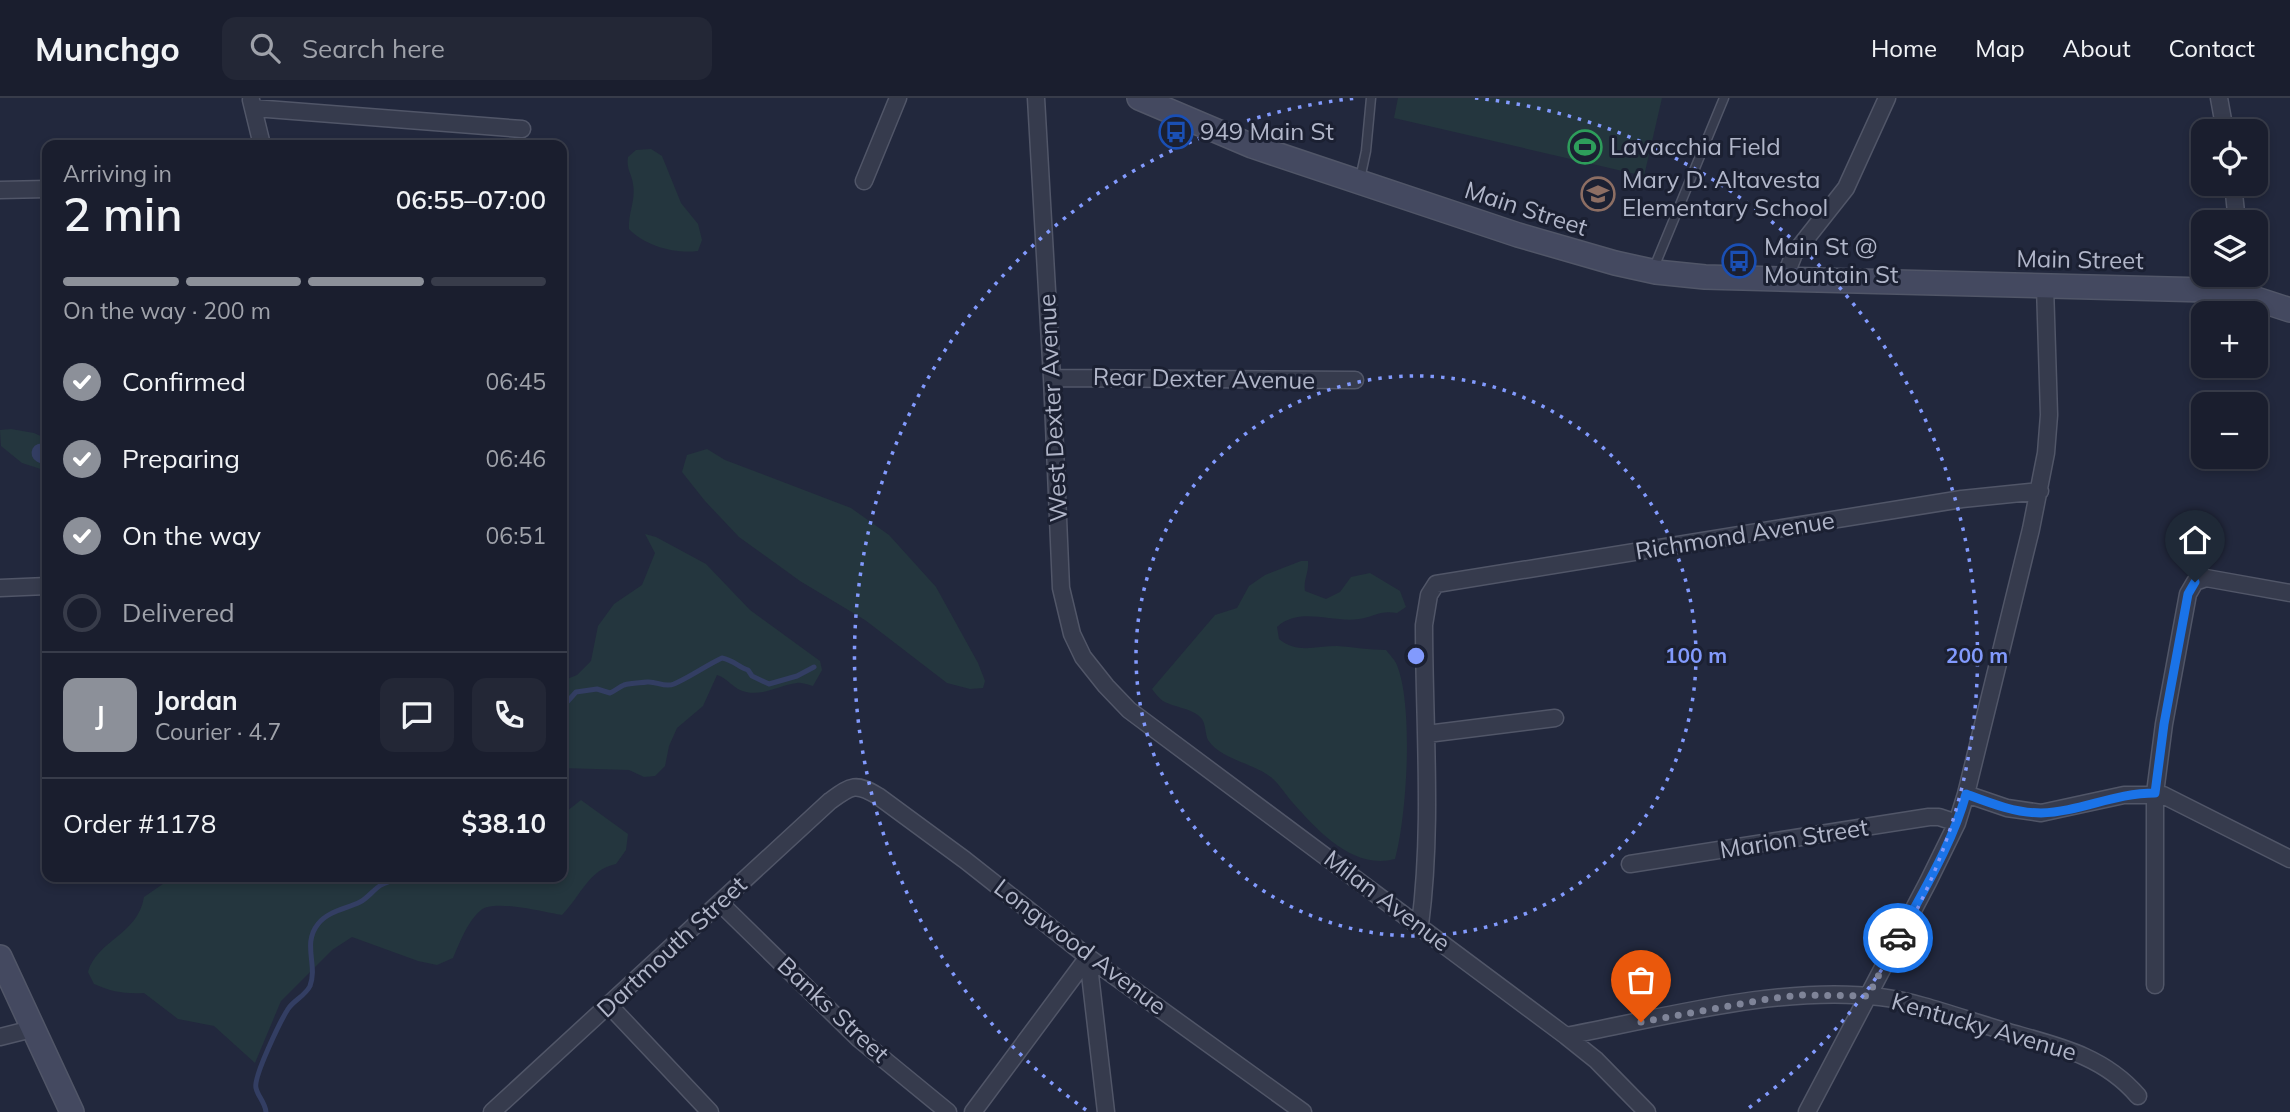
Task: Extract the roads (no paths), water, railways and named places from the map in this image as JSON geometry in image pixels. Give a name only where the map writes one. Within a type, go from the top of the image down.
[{"type":"main road","name":"Main Street","points":[[1139,98],[1242,143],[1590,257],[1652,271],[1705,277],[2207,290],[2229,287]]},
{"type":"main road","name":"Main Street","points":[[2247,287],[2290,310]]},
{"type":"main road","points":[[0,957],[72,1112]]},
{"type":"street","points":[[864,181],[898,98]]},
{"type":"street","name":"West Dexter Avenue","points":[[1036,98],[1060,576],[1072,634],[1083,657],[1120,700]]},
{"type":"street","points":[[1784,279],[1794,254],[1846,188],[1888,98]]},
{"type":"street","points":[[2219,98],[2223,119]]},
{"type":"street","points":[[261,140],[251,103],[522,129]]},
{"type":"street","points":[[0,190],[42,189]]},
{"type":"street","points":[[1807,1112],[1957,823],[1966,794],[2040,491],[2049,422],[2045,286]]},
{"type":"street","name":"Rear Dexter Avenue","points":[[1052,378],[1355,380]]},
{"type":"street","name":"Richmond Avenue","points":[[1427,734],[1424,625],[1432,589],[1442,582],[1962,499],[2040,491]]},
{"type":"street","points":[[2155,985],[2155,793],[2164,724],[2189,590],[2195,582],[2206,578],[2290,593]]},
{"type":"street","points":[[0,587],[42,586]]},
{"type":"street","name":"Milan Avenue","points":[[1120,700],[1144,721],[1566,1036],[1596,1060],[1647,1112]]},
{"type":"street","points":[[1420,925],[1426,853],[1427,734],[1555,718]]},
{"type":"street","name":"Dartmouth Street","points":[[495,1111],[830,801],[856,786]]},
{"type":"street","name":"Longwood Avenue","points":[[856,786],[869,791],[900,812],[1088,957],[1303,1112]]},
{"type":"street","points":[[1966,794],[2007,808],[2041,813],[2124,795],[2155,793],[2174,799],[2290,859]]},
{"type":"street","name":"Marion Street","points":[[1630,864],[1929,817],[1957,823]]},
{"type":"street","name":"Banks Street","points":[[720,903],[859,1039],[948,1112]]},
{"type":"street","points":[[972,1112],[1088,957]]},
{"type":"street","points":[[1088,957],[1106,1112]]},
{"type":"street","name":"Kentucky Avenue","points":[[1566,1036],[1774,998],[1802,995],[1868,996],[1896,1000],[2078,1054],[2106,1066],[2124,1080],[2138,1097]]},
{"type":"street","points":[[609,1005],[710,1112]]},
{"type":"street","points":[[0,1037],[32,1029]]},
{"type":"lane","points":[[1359,182],[1367,141],[1371,98]]},
{"type":"lane","points":[[1652,271],[1724,98]]},
{"type":"waterway","points":[[567,701],[576,692],[597,689],[610,693],[624,685],[647,682],[674,684],[722,658],[769,684],[797,676],[814,667]]},
{"type":"waterway","points":[[266,1112],[256,1082],[284,1015],[310,986],[313,932],[327,916],[360,902],[388,882]]},
{"type":"place","name":"949 Main St","points":[[1176,132]]},
{"type":"place","name":"Lavacchia Field","points":[[1585,147]]},
{"type":"place","name":"Mary D. Altavesta Elementary School","points":[[1598,194]]},
{"type":"place","name":"Main St @ Mountain St","points":[[1739,261]]}]
